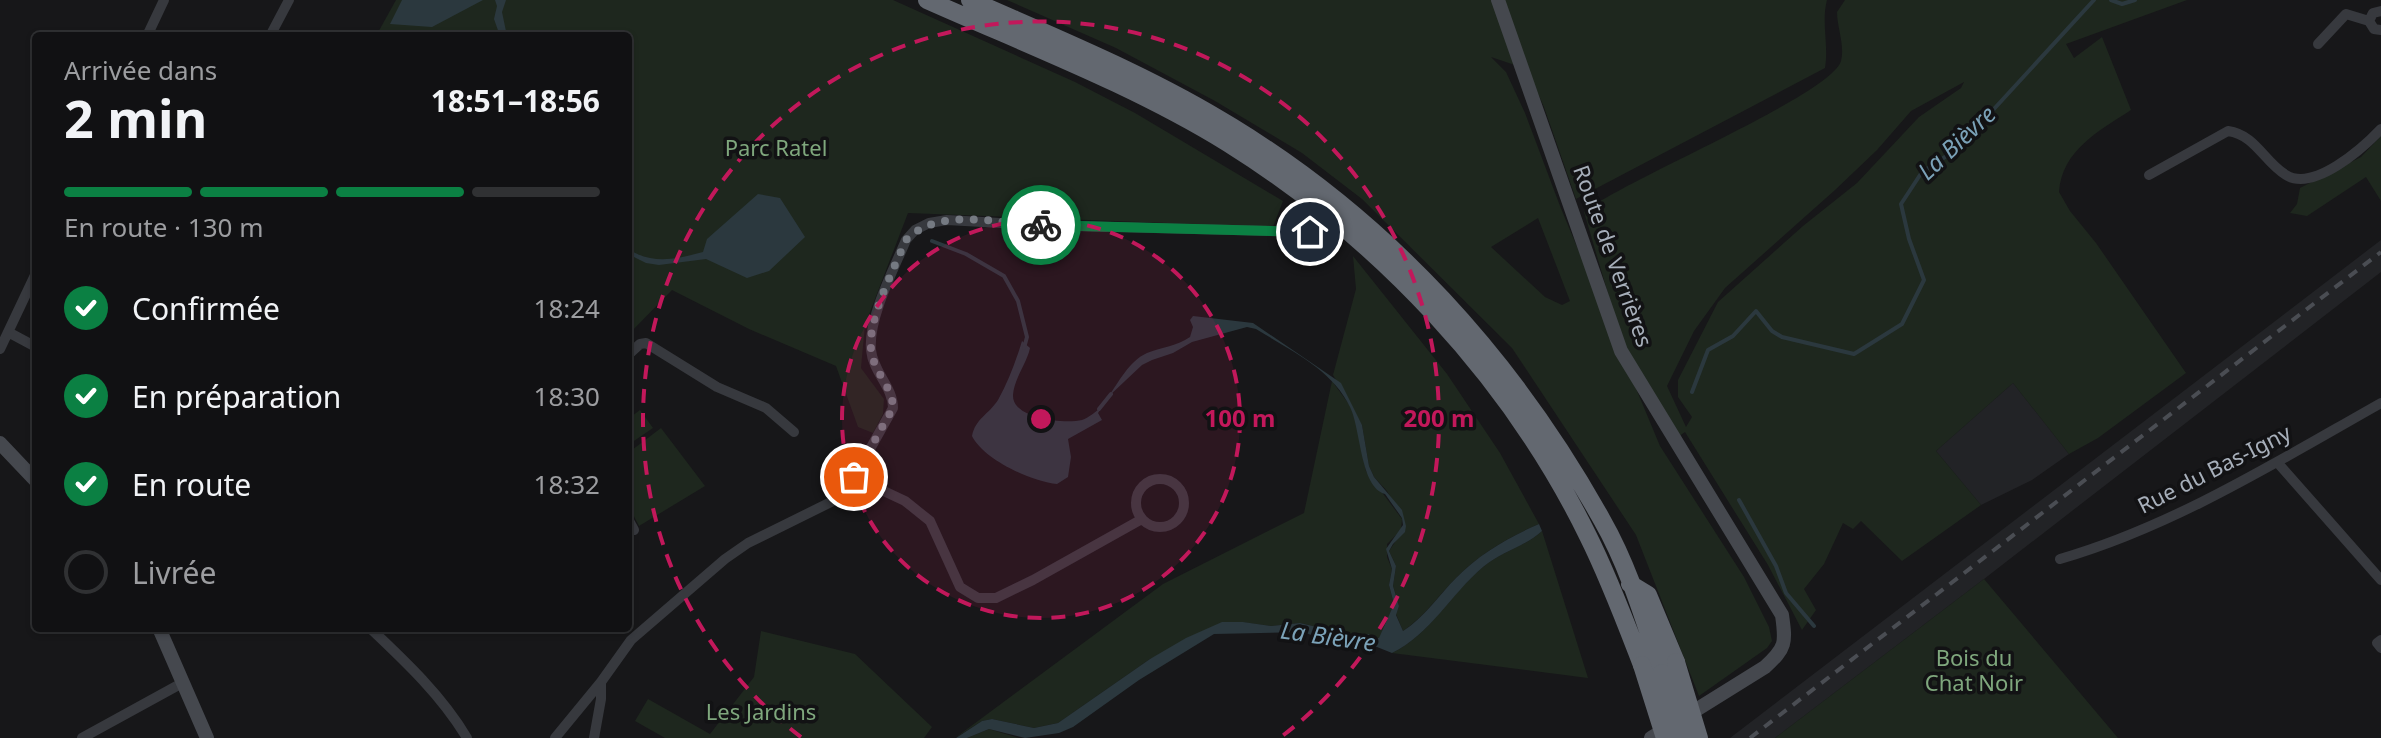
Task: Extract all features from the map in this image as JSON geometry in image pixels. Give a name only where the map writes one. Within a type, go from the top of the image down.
[{"type":"highway","points":[[927,0],[1159,105],[1228,144],[1334,219],[1380,260],[1435,316],[1488,379],[1548,465],[1611,583],[1665,738]]},
{"type":"highway","points":[[970,0],[1163,88],[1231,127],[1299,170],[1379,235],[1417,271],[1470,329],[1520,392],[1603,522],[1630,584],[1648,595],[1669,667],[1683,738]]},
{"type":"highway","points":[[1669,667],[1699,738]]},
{"type":"street","points":[[149,32],[164,0]]},
{"type":"street","points":[[272,32],[289,0]]},
{"type":"street","name":"Route de Verrières","points":[[1498,0],[1621,351],[1782,615],[1785,637],[1781,653],[1765,667],[1651,738]]},
{"type":"street","points":[[2369,21],[2373,13],[2381,11]]},
{"type":"street","points":[[2318,44],[2346,14],[2369,21],[2374,29],[2381,30]]},
{"type":"street","points":[[2149,175],[2228,131],[2242,133],[2285,175],[2300,180],[2322,173],[2359,152],[2381,129]]},
{"type":"street","points":[[555,738],[631,640],[725,559],[748,543],[833,501],[854,477],[893,408],[893,397],[878,372],[871,349],[875,320],[906,240],[915,230],[929,223],[947,220],[1310,232]]},
{"type":"street","points":[[0,349],[32,281]]},
{"type":"street","points":[[8,332],[32,345]]},
{"type":"street","points":[[632,351],[646,343],[717,387],[766,408],[794,432]]},
{"type":"street","name":"Rue du Bas-Igny","points":[[2060,559],[2144,527],[2236,485],[2381,403]]},
{"type":"street","points":[[0,443],[32,477]]},
{"type":"street","points":[[2277,462],[2381,580]]},
{"type":"street","points":[[854,477],[905,501],[930,521],[960,587],[978,598],[996,598],[1142,519]]},
{"type":"street","points":[[1161,479],[1176,485],[1181,492],[1184,508],[1175,522],[1160,527],[1142,519],[1136,505],[1137,496],[1146,483],[1161,479]]},
{"type":"street","points":[[632,526],[634,530]]},
{"type":"street","points":[[161,632],[207,738]]},
{"type":"street","points":[[374,632],[451,712],[467,738]]},
{"type":"street","points":[[2381,640],[2377,643],[2381,648]]},
{"type":"street","points":[[82,738],[184,682]]},
{"type":"street","points":[[594,738],[601,682]]},
{"type":"shaded area","points":[[2381,240],[2381,272],[1984,579],[1775,738],[1730,738]]},
{"type":"shaded area","points":[[2013,383],[2069,454],[2032,480],[1981,505],[1936,451]]},
{"type":"green space","name":"Parc Ratel","points":[[396,0],[893,0],[1075,82],[1135,113],[1283,201],[1273,227],[908,213],[865,325],[861,368],[884,399],[883,414],[873,433],[858,427],[836,366],[749,329],[672,290],[632,331],[632,32],[378,32]]},
{"type":"green space","points":[[1007,0],[1827,0],[1825,68],[1576,199],[1544,107],[1527,69],[1491,57],[1506,72],[1525,113],[1560,206],[1660,446],[1744,577],[1769,627],[1772,641],[1767,648],[1699,696],[1636,535],[1512,348],[1362,199],[1302,153],[1215,101],[1116,48]],"holes":[[[1538,218],[1570,301],[1562,305],[1545,297],[1491,247]]]},
{"type":"green space","points":[[1845,0],[2187,0],[2066,44],[2074,58],[2102,37],[2131,110],[2095,134],[2075,153],[2067,164],[2059,192],[2186,373],[2098,438],[2069,454],[2013,383],[1936,451],[1981,505],[1902,561],[1861,521],[1853,529],[1843,523],[1824,564],[1804,589],[1816,610],[1802,630],[1768,565],[1685,432],[1678,437],[1624,348],[1584,212],[1766,115],[1829,76],[1842,55],[1837,12]],"holes":[[[1964,82],[1961,88],[1919,117],[1857,183],[1803,226],[1718,302],[1678,380],[1678,397],[1692,417],[1686,427],[1667,386],[1694,331],[1725,288],[1835,190],[1877,150],[1911,111]]]},
{"type":"green space","points":[[2381,136],[2381,201],[2366,177],[2307,216],[2290,213],[2297,204],[2300,188],[2361,157]]},
{"type":"green space","points":[[1353,256],[1447,374],[1500,453],[1539,524],[1506,540],[1474,561],[1403,631],[1396,614],[1399,606],[1393,586],[1396,566],[1389,551],[1406,526],[1387,491],[1374,477],[1362,425],[1333,375],[1356,289]]},
{"type":"green space","points":[[1332,381],[1351,407],[1366,471],[1402,519],[1401,530],[1387,544],[1387,557],[1392,569],[1389,585],[1394,604],[1379,639],[1360,635],[1346,639],[1300,623],[1271,626],[1242,622],[1150,659],[1058,723],[1034,728],[992,719],[982,721],[955,738],[1163,584],[1304,513]]},
{"type":"green space","points":[[640,410],[653,428],[632,442],[632,416]]},
{"type":"green space","points":[[661,428],[705,486],[639,526],[632,513],[632,450]]},
{"type":"green space","points":[[1542,531],[1588,678],[1392,653],[1431,623],[1488,563]]},
{"type":"green space","name":"Bois du Chat Noir","points":[[1984,579],[2118,738],[1775,738]]},
{"type":"green space","name":"Les Jardins","points":[[761,631],[855,654],[932,727],[924,738],[665,738],[635,721],[648,699],[710,734],[754,677]]},
{"type":"green space","points":[[989,729],[1019,738],[967,738]]},
{"type":"water","points":[[402,0],[483,0],[432,27],[390,24]]},
{"type":"water","points":[[495,0],[506,0],[502,12],[506,32],[499,32],[494,19]]},
{"type":"water","points":[[758,194],[780,198],[805,237],[769,271],[747,278],[706,259],[659,265],[632,256],[632,251],[656,259],[684,257],[703,252],[707,239]]},
{"type":"water","points":[[1193,316],[1253,323],[1341,383],[1362,425],[1374,477],[1402,510],[1406,526],[1405,532],[1389,551],[1396,566],[1393,586],[1399,606],[1396,615],[1403,631],[1484,554],[1539,524],[1542,531],[1483,567],[1429,625],[1392,653],[1372,645],[1339,647],[1304,632],[1214,634],[1139,680],[1073,727],[1059,733],[1025,738],[989,729],[967,738],[956,738],[982,721],[992,719],[1034,728],[1058,723],[1150,659],[1222,622],[1271,626],[1300,623],[1346,639],[1369,634],[1372,638],[1379,638],[1394,604],[1389,585],[1392,569],[1386,549],[1403,525],[1402,518],[1371,481],[1350,407],[1322,372],[1283,345],[1247,327],[1192,342],[1142,365],[1108,397],[1135,361],[1190,337],[1193,327],[1190,320]]},
{"type":"water","points":[[1022,341],[1030,348],[1013,395],[1021,410],[1040,418],[1074,421],[1085,419],[1102,407],[1098,413],[1102,420],[1068,439],[1071,457],[1068,477],[1057,484],[1034,479],[1009,468],[987,453],[972,436],[976,425],[1002,393]]},
{"type":"waterway","name":"La Bièvre","points":[[1692,392],[1708,350],[1733,336],[1756,311],[1772,331],[1782,337],[1854,354],[1902,324],[1924,280],[1909,239],[1901,204],[1922,172],[1948,155],[1971,134],[2094,0]]},
{"type":"waterway","name":"La Bièvre","points":[[2111,0],[2122,4],[2135,0]]},
{"type":"waterway","points":[[932,241],[966,254],[1004,276],[1018,301],[1027,337],[1024,348]]},
{"type":"waterway","points":[[1099,409],[1111,394]]},
{"type":"waterway","points":[[1739,500],[1776,566],[1786,593],[1814,626]]},
{"type":"railway","points":[[1750,738],[2381,252]]},
{"type":"way so far","points":[[854,477],[893,408],[893,397],[878,372],[871,349],[875,320],[906,240],[915,230],[929,223],[947,220],[1041,225]]},
{"type":"route","points":[[1041,225],[1310,232]]}]
